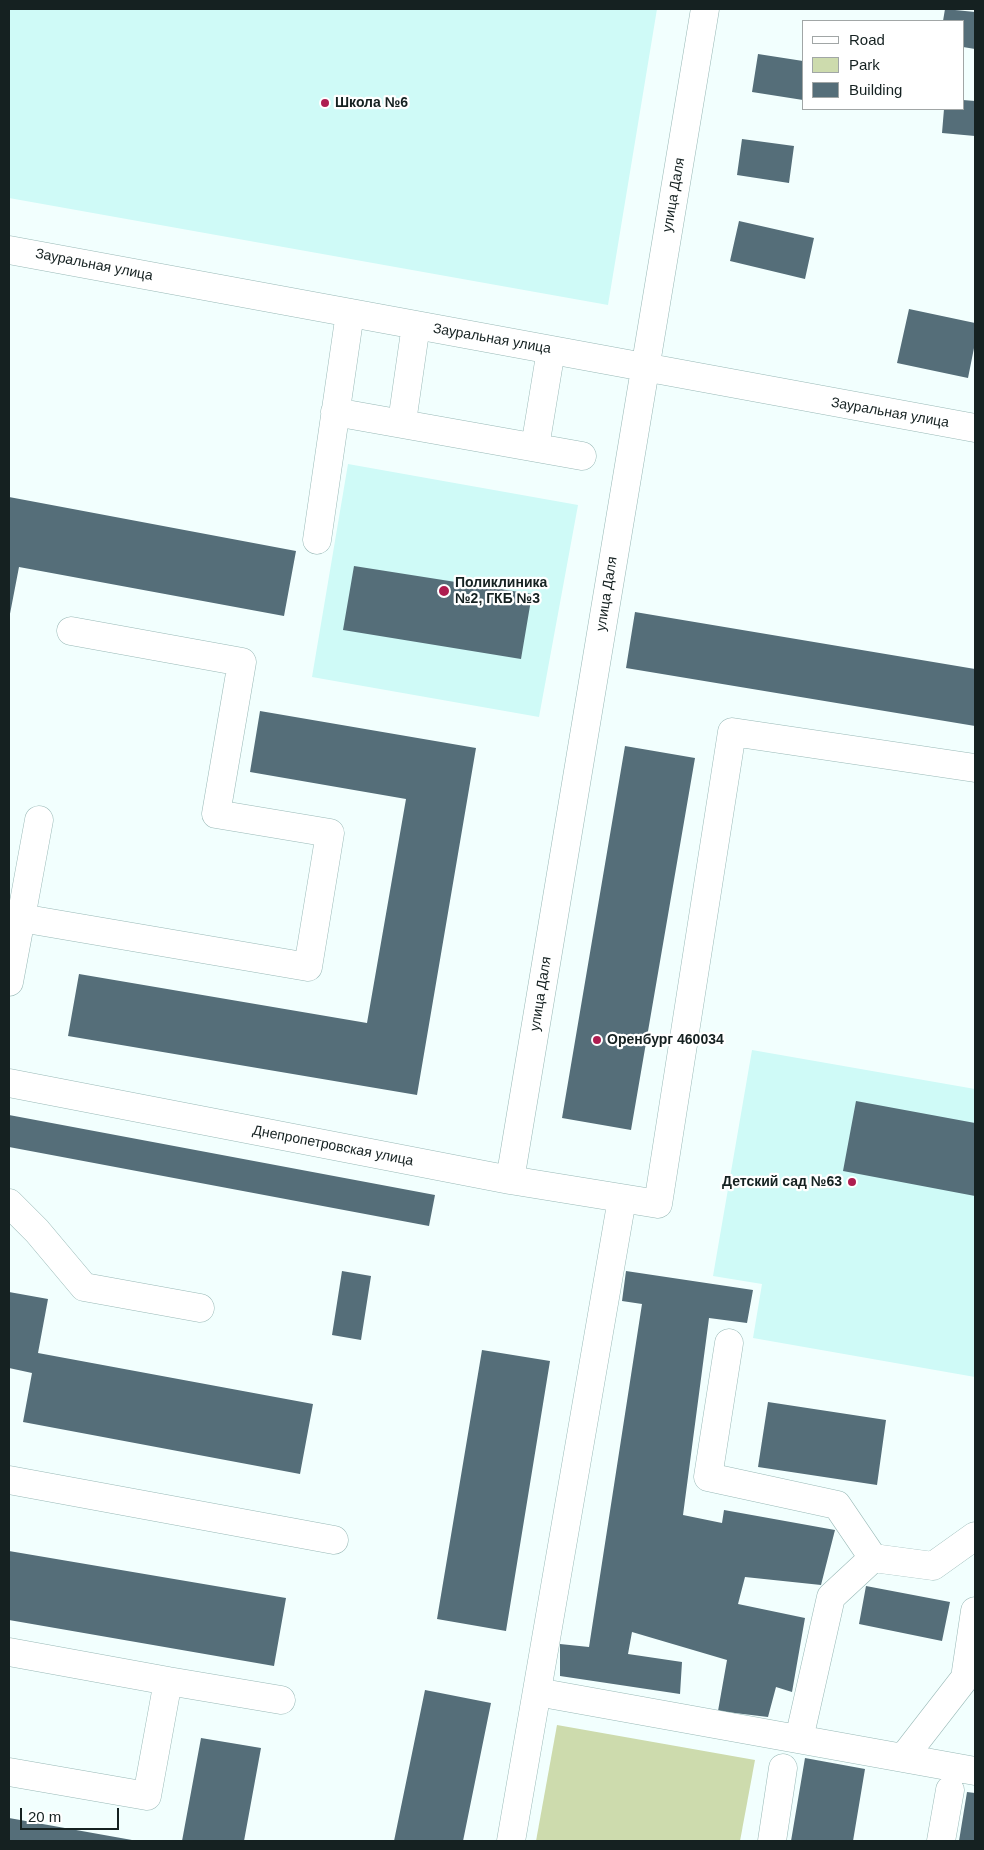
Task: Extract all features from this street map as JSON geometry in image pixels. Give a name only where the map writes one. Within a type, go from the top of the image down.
[{"type":"street","name":"улица Даля","points":[[510,1180],[705,9]]},
{"type":"street","name":"Зауральная улица","points":[[9,250],[975,428]]},
{"type":"street","points":[[318,540],[350,313]]},
{"type":"street","points":[[402,422],[416,325]]},
{"type":"street","points":[[535,447],[551,350]]},
{"type":"street","points":[[335,412],[402,422],[582,456]]},
{"type":"street","points":[[21,918],[308,967],[330,833],[216,814],[242,662],[71,630]]},
{"type":"street","name":"Днепропетровская улица","points":[[9,1083],[510,1180],[658,1204],[732,732],[975,768]]},
{"type":"street","points":[[9,982],[39,820]]},
{"type":"street","points":[[511,1841],[622,1199]]},
{"type":"street","points":[[9,1203],[38,1231],[84,1287],[200,1308]]},
{"type":"street","points":[[729,1343],[708,1477],[837,1505],[873,1558],[933,1566],[975,1536]]},
{"type":"street","points":[[9,1480],[334,1540]]},
{"type":"street","points":[[799,1739],[831,1596],[873,1558]]},
{"type":"street","points":[[903,1758],[965,1678],[975,1611]]},
{"type":"street","points":[[9,1652],[282,1700]]},
{"type":"street","points":[[9,1772],[147,1796],[168,1681]]},
{"type":"street","points":[[537,1692],[975,1771]]},
{"type":"street","points":[[772,1841],[784,1768]]},
{"type":"street","points":[[941,1841],[950,1790]]},
{"type":"shaded area","name":"Школа №6","points":[[9,9],[657,9],[608,305],[9,198]]},
{"type":"shaded area","name":"Поликлиника №2, ГКБ №3","points":[[348,464],[578,505],[539,717],[312,677]]},
{"type":"shaded area","name":"Детский сад №63","points":[[752,1050],[975,1089],[975,1377],[753,1338],[762,1284],[713,1276]]},
{"type":"green space","points":[[557,1725],[755,1760],[740,1841],[536,1841]]},
{"type":"building","points":[[945,9],[975,12],[975,49],[964,47],[964,20],[943,20]]},
{"type":"building","points":[[758,54],[802,61],[802,100],[752,92]]},
{"type":"building","points":[[964,100],[975,101],[975,136],[942,133],[944,110],[964,110]]},
{"type":"building","points":[[742,139],[794,146],[789,183],[737,175]]},
{"type":"building","points":[[739,221],[814,238],[805,279],[730,261]]},
{"type":"building","points":[[909,309],[975,323],[975,343],[968,378],[897,363]]},
{"type":"building","points":[[9,497],[296,551],[284,616],[19,567],[9,619]]},
{"type":"building","points":[[354,566],[532,594],[521,659],[343,630]]},
{"type":"building","points":[[635,612],[975,669],[975,726],[626,668]]},
{"type":"building","points":[[260,711],[476,748],[417,1095],[68,1036],[79,974],[367,1023],[406,799],[250,772]]},
{"type":"building","points":[[625,746],[695,758],[631,1130],[562,1118]]},
{"type":"building","points":[[856,1101],[975,1123],[975,1196],[843,1171]]},
{"type":"building","points":[[9,1115],[435,1195],[429,1226],[9,1147]]},
{"type":"building","points":[[342,1271],[371,1276],[361,1340],[332,1335]]},
{"type":"building","points":[[626,1271],[753,1290],[747,1323],[709,1318],[683,1515],[722,1523],[724,1510],[835,1530],[821,1585],[745,1577],[738,1604],[805,1618],[792,1692],[776,1687],[768,1717],[718,1711],[727,1660],[632,1632],[628,1654],[682,1662],[680,1694],[560,1676],[560,1644],[589,1647],[642,1304],[622,1301]]},
{"type":"building","points":[[9,1292],[48,1299],[38,1353],[313,1404],[300,1474],[23,1422],[32,1373],[9,1368]]},
{"type":"building","points":[[482,1350],[550,1361],[506,1631],[437,1619]]},
{"type":"building","points":[[768,1402],[886,1420],[877,1485],[758,1467]]},
{"type":"building","points":[[9,1551],[286,1598],[274,1666],[9,1620]]},
{"type":"building","points":[[866,1586],[950,1602],[942,1641],[859,1624]]},
{"type":"building","points":[[425,1690],[491,1703],[463,1841],[394,1841]]},
{"type":"building","points":[[201,1738],[261,1748],[244,1841],[182,1841]]},
{"type":"building","points":[[805,1758],[865,1769],[853,1841],[791,1841]]},
{"type":"building","points":[[967,1792],[975,1793],[975,1841],[959,1841]]},
{"type":"building","points":[[9,1818],[132,1840],[132,1841],[9,1841]]},
{"type":"place","name":"Школа №6","points":[[325,103]]},
{"type":"place","name":"Поликлиника №2, ГКБ №3","points":[[444,591]]},
{"type":"place","name":"Оренбург 460034","points":[[597,1040]]},
{"type":"place","name":"Детский сад №63","points":[[852,1182]]}]
